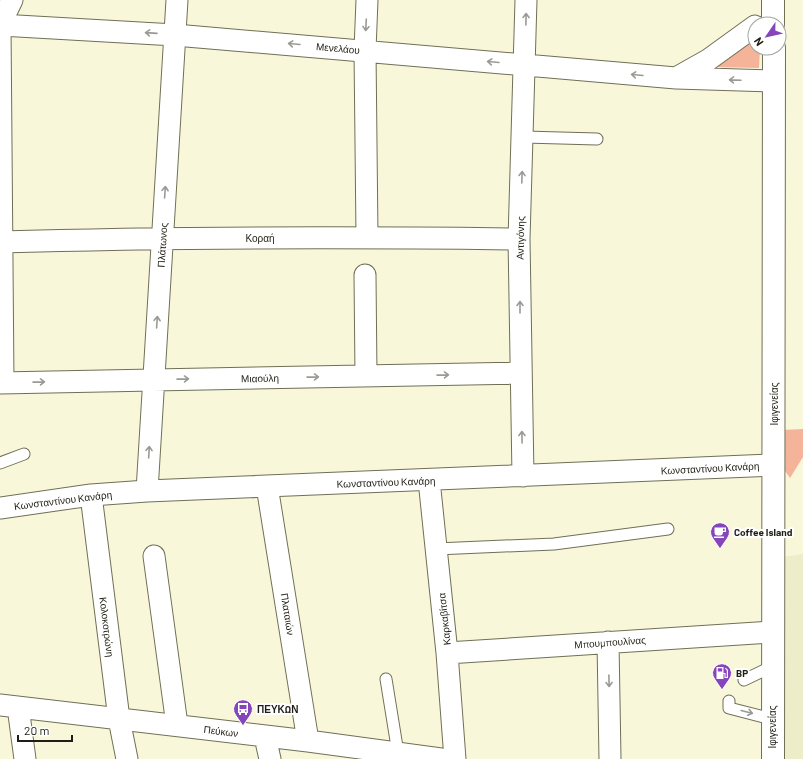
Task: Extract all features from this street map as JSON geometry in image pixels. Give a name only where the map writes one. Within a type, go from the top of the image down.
[{"type":"street","points":[[2,383],[0,242],[0,25],[12,0]]},
{"type":"street","name":"Πλάτωνος","points":[[147,491],[152,380],[177,0]]},
{"type":"street","points":[[367,0],[365,50],[367,237]]},
{"type":"street","name":"Αντιγόνης","points":[[523,476],[520,373],[519,239],[524,137],[526,0]]},
{"type":"street","name":"Μενελάου","points":[[0,25],[175,35],[365,50],[676,78],[774,81]]},
{"type":"street","points":[[676,78],[708,60],[747,32]]},
{"type":"street","name":"Ιφιγενείας","points":[[773,759],[774,56]]},
{"type":"street","name":"Κοραή","points":[[0,242],[162,238],[367,237],[519,239]]},
{"type":"street","points":[[365,275],[366,376]]},
{"type":"street","name":"Μιαούλη","points":[[2,383],[520,373]]},
{"type":"street","name":"Κωνσταντίνου Κανάρη","points":[[0,508],[91,496],[147,491],[773,465]]},
{"type":"street","name":"Καρκαβίτσα","points":[[429,480],[447,653],[455,759]]},
{"type":"street","name":"Πλαταιών","points":[[267,486],[308,741]]},
{"type":"street","name":"Κολοκοτρώνη","points":[[91,496],[119,719],[127,759]]},
{"type":"street","points":[[154,556],[177,725]]},
{"type":"street","name":"Μπουμπουλίνας","points":[[447,653],[773,632]]},
{"type":"street","points":[[608,642],[610,759]]},
{"type":"street","points":[[9,706],[25,759]]},
{"type":"street","name":"Πεύκων","points":[[9,706],[308,741],[386,754],[441,759]]},
{"type":"street","points":[[265,737],[270,759]]},
{"type":"lane","points":[[524,137],[597,139]]},
{"type":"lane","points":[[0,464],[24,454]]},
{"type":"lane","points":[[436,549],[554,544],[668,529]]},
{"type":"lane","points":[[744,680],[773,666]]},
{"type":"lane","points":[[386,679],[386,754]]},
{"type":"lane","points":[[729,701],[729,708],[772,719]]},
{"type":"shaded area","points":[[747,41],[747,56],[760,56],[759,68],[715,67]]},
{"type":"shaded area","points":[[803,429],[803,457],[790,478],[783,468],[782,430]]},
{"type":"shaded area","points":[[803,554],[803,759],[778,759],[776,558]]},
{"type":"place","name":"Coffee Island","points":[[720,549]]},
{"type":"place","name":"BP","points":[[722,690]]},
{"type":"place","name":"ΠΕΥΚΩΝ","points":[[243,726]]}]
